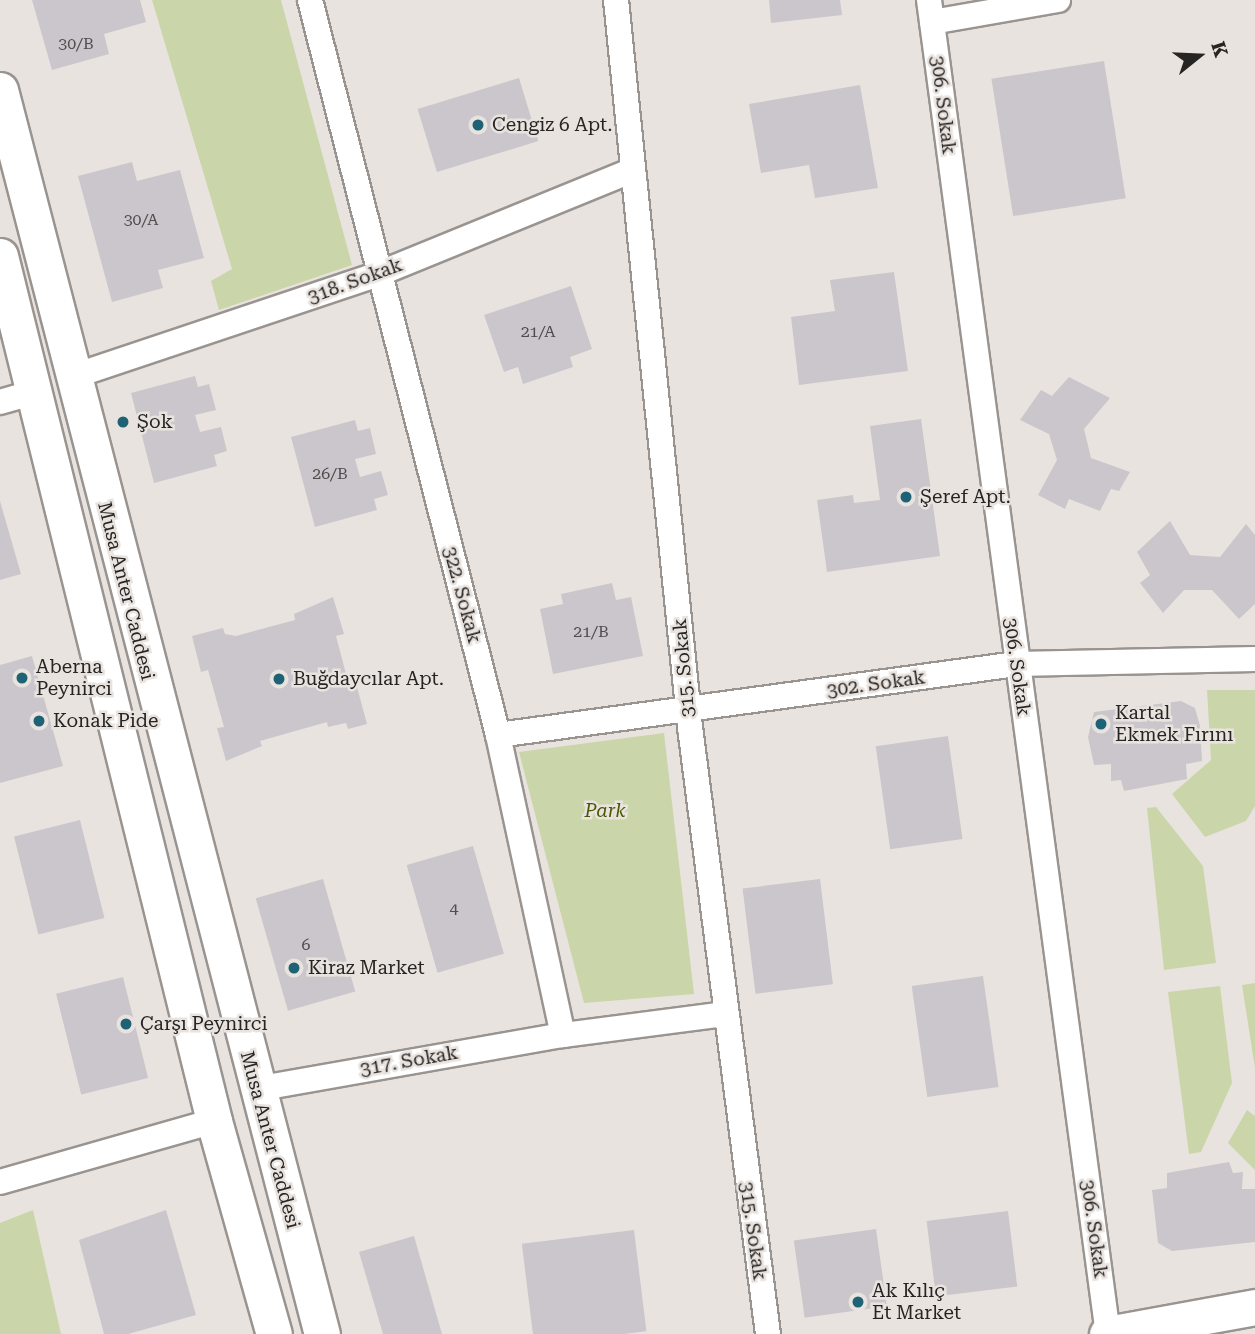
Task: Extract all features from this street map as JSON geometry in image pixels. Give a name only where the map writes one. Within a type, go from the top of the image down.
[{"type":"main road","name":"Musa Anter Caddesi","points":[[0,90],[71,377],[322,1334]]},
{"type":"main road","points":[[0,256],[16,398],[274,1334]]},
{"type":"main road","points":[[1107,1334],[1255,1307]]},
{"type":"street","name":"322. Sokak","points":[[310,0],[498,735],[563,1035]]},
{"type":"street","name":"315. Sokak","points":[[616,0],[688,711],[724,1014],[768,1334]]},
{"type":"street","points":[[931,11],[1058,0]]},
{"type":"street","name":"306. Sokak","points":[[931,11],[1107,1334]]},
{"type":"street","name":"318. Sokak","points":[[71,377],[378,274],[633,170]]},
{"type":"street","name":"302. Sokak","points":[[498,735],[1016,664],[1255,659]]},
{"type":"street","points":[[563,1035],[724,1014]]},
{"type":"street","name":"317. Sokak","points":[[256,1089],[563,1035]]},
{"type":"street","points":[[0,1182],[214,1121]]},
{"type":"green space","points":[[152,0],[281,0],[352,265],[219,310],[211,281],[232,269]]},
{"type":"green space","points":[[1207,690],[1255,690],[1255,806],[1246,821],[1205,837],[1172,794],[1211,760]]},
{"type":"green space","name":"Park","points":[[664,733],[694,994],[584,1003],[519,752]]},
{"type":"green space","points":[[1156,807],[1203,866],[1216,963],[1164,970],[1147,808]]},
{"type":"green space","points":[[1255,983],[1255,1068],[1242,985]]},
{"type":"green space","points":[[1220,986],[1232,1083],[1201,1152],[1189,1154],[1168,992]]},
{"type":"green space","points":[[1247,1110],[1255,1116],[1255,1170],[1228,1143]]},
{"type":"green space","points":[[33,1210],[61,1334],[0,1334],[0,1223]]},
{"type":"building","points":[[32,0],[140,0],[146,22],[104,34],[109,54],[52,70]]},
{"type":"building","points":[[769,0],[840,0],[842,15],[771,23]]},
{"type":"building","points":[[1104,61],[1126,198],[1013,216],[991,79]]},
{"type":"building","name":"Cengiz 6 Apt.","points":[[519,78],[538,141],[437,172],[418,109]]},
{"type":"building","points":[[860,85],[878,188],[815,198],[809,165],[761,173],[749,104]]},
{"type":"building","points":[[132,162],[137,181],[180,170],[204,258],[158,270],[163,288],[112,302],[78,176]]},
{"type":"building","points":[[894,272],[908,371],[799,385],[791,317],[835,311],[830,280]]},
{"type":"building","points":[[571,286],[592,349],[570,357],[573,367],[523,384],[518,367],[504,372],[484,315]]},
{"type":"building","points":[[195,376],[198,387],[209,384],[216,410],[195,415],[200,432],[221,427],[227,451],[214,455],[217,466],[154,483],[131,393]]},
{"type":"building","points":[[1069,377],[1110,398],[1084,429],[1091,458],[1130,472],[1119,491],[1111,489],[1100,511],[1069,499],[1065,509],[1038,495],[1057,460],[1049,434],[1020,420],[1041,390],[1052,396]]},
{"type":"building","name":"Şeref Apt.","points":[[921,419],[940,556],[827,572],[817,500],[853,495],[854,503],[880,500],[870,426]]},
{"type":"building","points":[[355,420],[358,431],[370,428],[376,454],[355,459],[360,477],[381,471],[388,495],[374,499],[377,510],[315,527],[291,437]]},
{"type":"building","points":[[0,501],[21,574],[0,580]]},
{"type":"building","points":[[1170,521],[1190,555],[1220,557],[1246,524],[1255,535],[1255,604],[1239,619],[1212,590],[1184,590],[1163,613],[1140,583],[1150,575],[1137,552]]},
{"type":"building","points":[[612,583],[616,600],[631,597],[643,656],[553,674],[540,609],[563,604],[561,594]]},
{"type":"building","name":"Buğdaycılar Apt.","points":[[333,597],[344,634],[336,636],[350,689],[357,687],[367,724],[348,729],[346,723],[328,727],[327,722],[260,741],[262,746],[226,761],[217,728],[224,727],[208,670],[201,672],[192,636],[223,628],[225,634],[236,636],[295,620],[294,614]]},
{"type":"building","points":[[32,656],[63,766],[0,783],[0,665]]},
{"type":"building","points":[[1181,701],[1195,708],[1200,726],[1202,761],[1186,764],[1187,779],[1124,791],[1121,780],[1111,781],[1111,764],[1094,765],[1088,737],[1094,712]]},
{"type":"building","points":[[948,736],[962,839],[890,849],[876,746]]},
{"type":"building","points":[[80,820],[104,918],[38,934],[14,836]]},
{"type":"building","points":[[473,846],[504,954],[438,973],[407,865]]},
{"type":"building","points":[[323,879],[355,991],[288,1011],[256,898]]},
{"type":"building","points":[[820,879],[833,984],[755,994],[743,889]]},
{"type":"building","points":[[983,976],[999,1087],[927,1097],[912,986]]},
{"type":"building","points":[[123,977],[148,1078],[81,1095],[56,994]]},
{"type":"building","points":[[1229,1162],[1233,1173],[1243,1172],[1242,1189],[1255,1189],[1255,1242],[1172,1251],[1158,1243],[1152,1190],[1167,1188],[1167,1173]]},
{"type":"building","points":[[166,1210],[196,1315],[128,1334],[104,1334],[79,1240]]},
{"type":"building","points":[[1008,1211],[1017,1286],[936,1296],[927,1221]]},
{"type":"building","points":[[876,1229],[887,1306],[805,1318],[794,1241]]},
{"type":"building","points":[[634,1230],[646,1331],[624,1334],[533,1334],[522,1244]]},
{"type":"building","points":[[414,1236],[442,1334],[383,1334],[359,1252]]},
{"type":"place","name":"Cengiz 6 Apt.","points":[[478,125]]},
{"type":"place","name":"Şok","points":[[123,422]]},
{"type":"place","name":"Şeref Apt.","points":[[906,497]]},
{"type":"place","name":"Aberna Peynirci","points":[[22,678]]},
{"type":"place","name":"Buğdaycılar Apt.","points":[[279,679]]},
{"type":"place","name":"Konak Pide","points":[[39,721]]},
{"type":"place","name":"Kartal Ekmek Fırını","points":[[1101,724]]},
{"type":"place","name":"Kiraz Market","points":[[294,968]]},
{"type":"place","name":"Çarşı Peynirci","points":[[126,1024]]},
{"type":"place","name":"Ak Kılıç Et Market","points":[[858,1302]]}]
